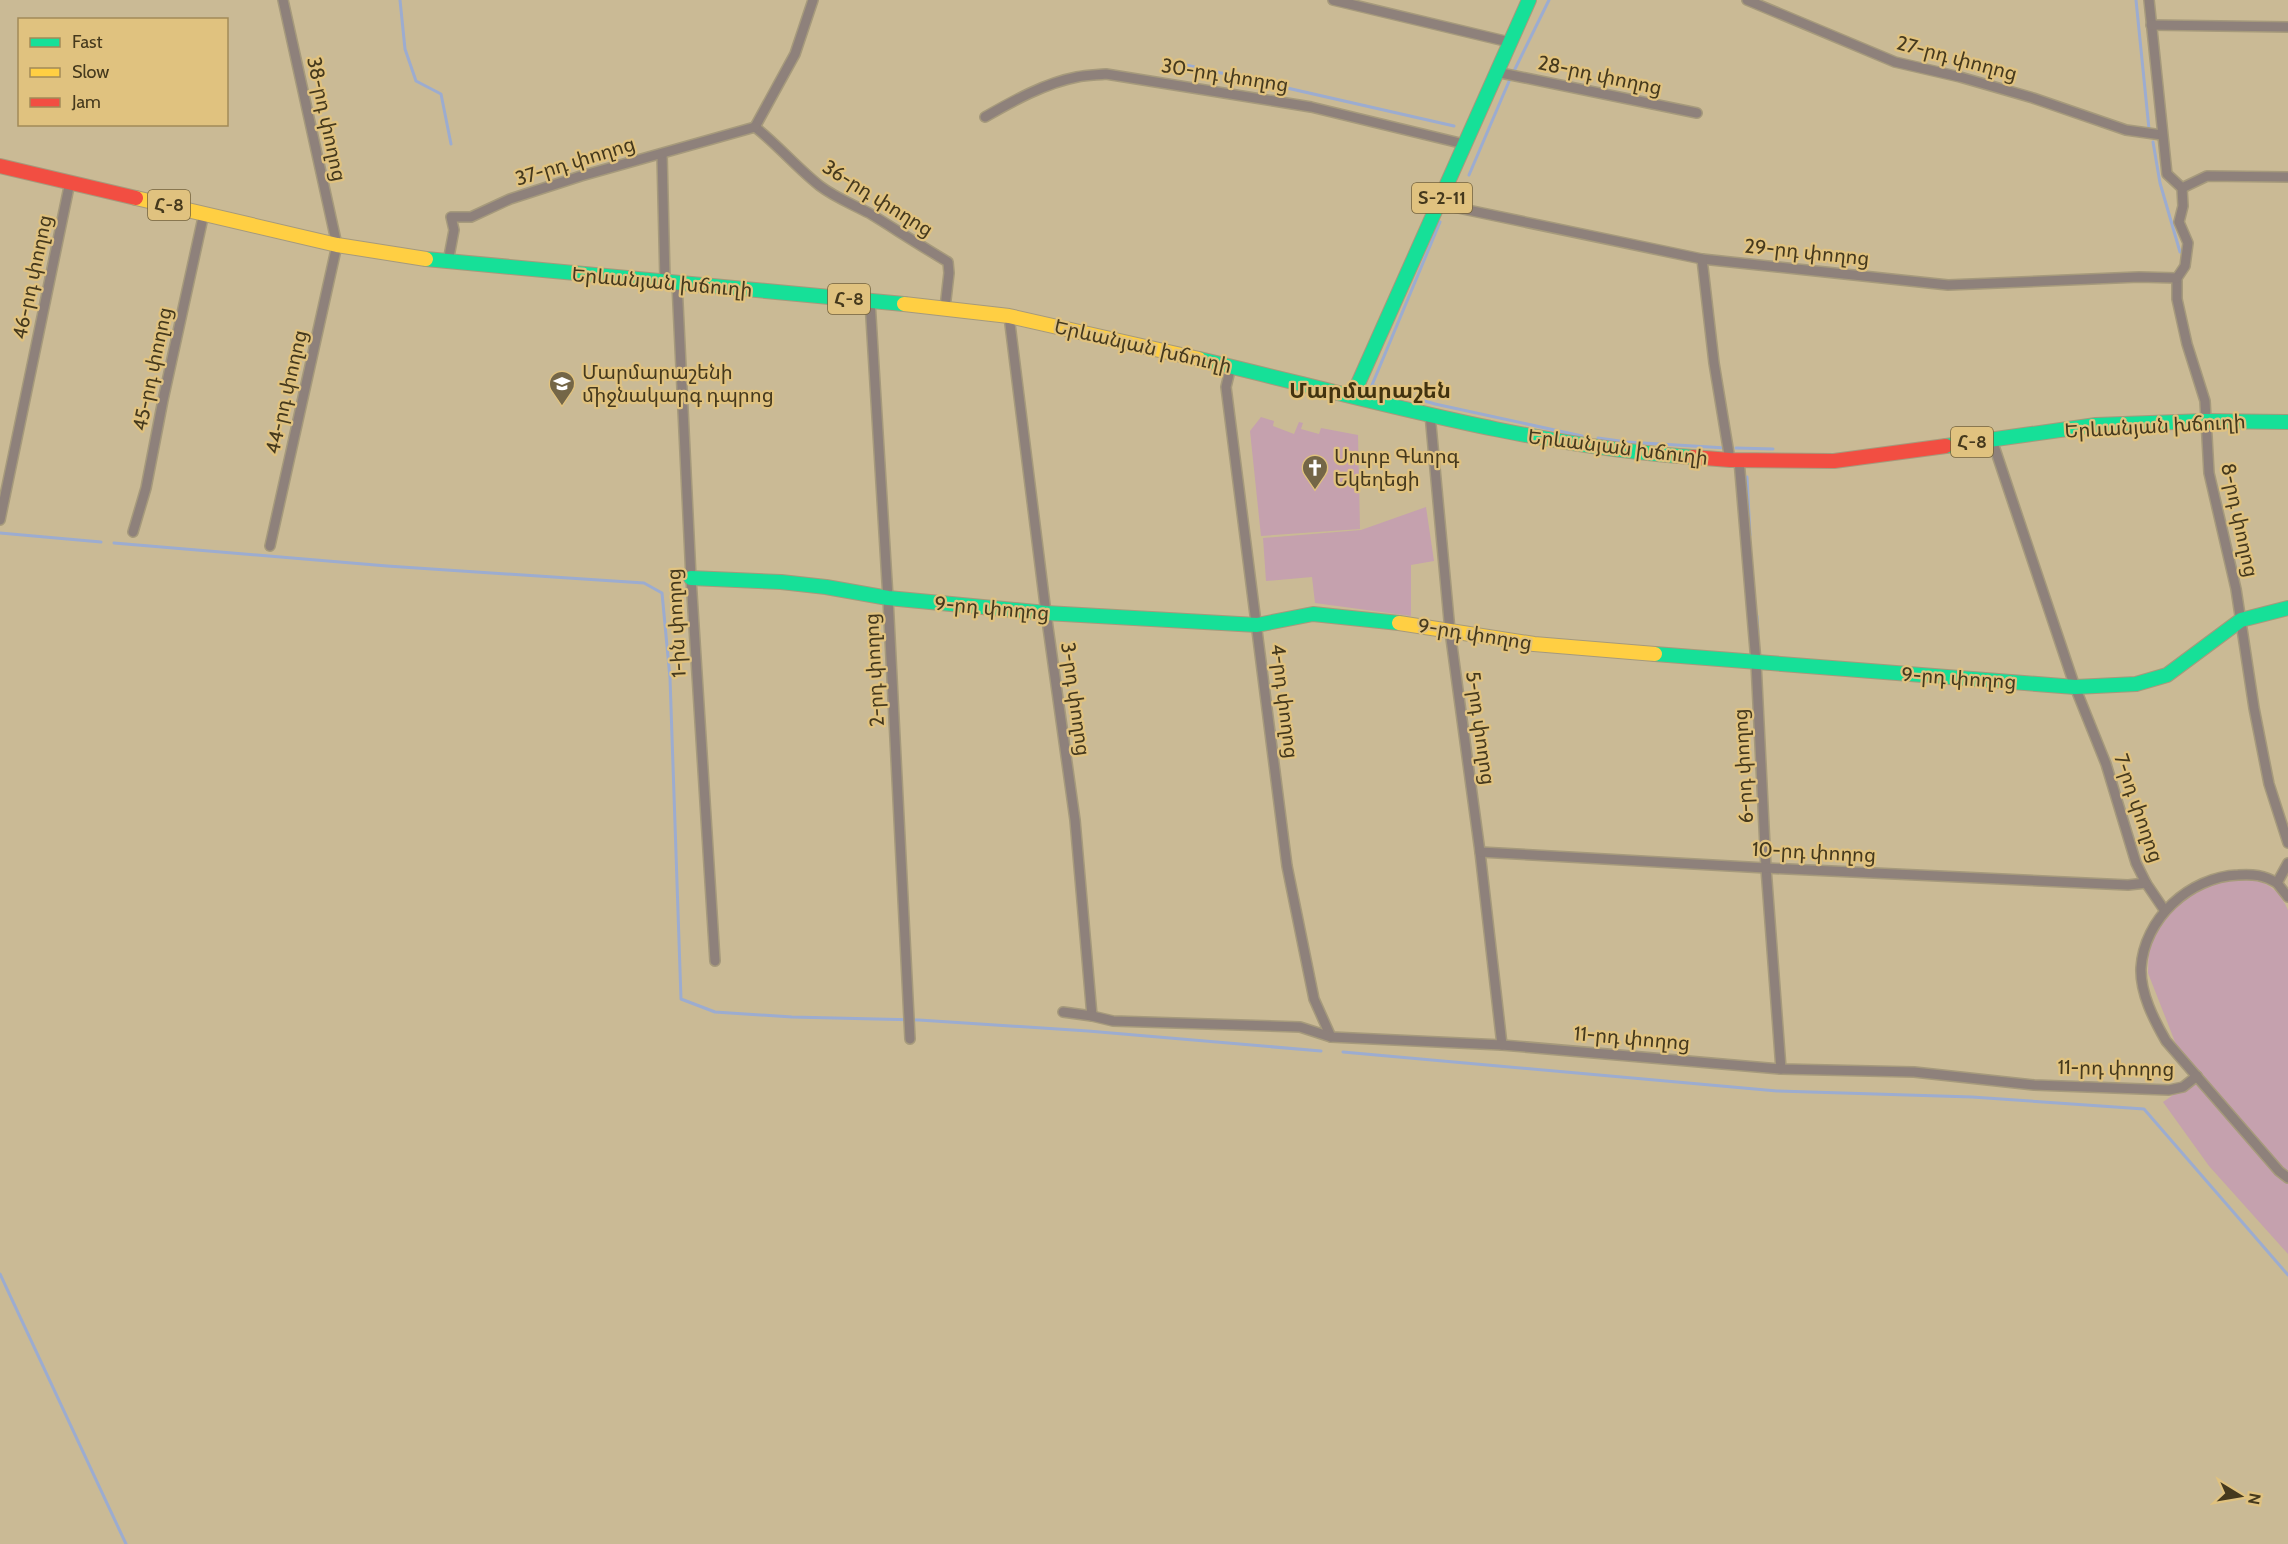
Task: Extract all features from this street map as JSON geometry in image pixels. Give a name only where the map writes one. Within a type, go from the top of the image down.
[{"type":"main road","name":"Տ-2-11","points":[[1353,395],[1529,0]]},
{"type":"main road","name":"Երևանյան խճուղի","points":[[0,166],[337,245],[448,262],[945,308],[1009,316],[1495,429],[1590,447],[1657,455],[1734,460],[1834,460],[2096,425],[2204,421],[2288,422]]},
{"type":"main road","name":"9-րդ փողոց","points":[[691,578],[780,582],[888,598],[1046,613],[1257,625],[1313,614],[1376,619],[1534,644],[2075,687],[2136,684],[2167,675],[2241,620]]},
{"type":"main road","points":[[2241,620],[2288,608]]},
{"type":"street","name":"38-րդ փողոց","points":[[283,0],[337,245]]},
{"type":"street","points":[[755,128],[795,54],[813,0]]},
{"type":"street","points":[[1333,0],[1509,42]]},
{"type":"street","name":"27-րդ փողոց","points":[[1747,0],[1895,62],[1981,83],[2126,130],[2162,135]]},
{"type":"street","points":[[2149,0],[2167,174],[2182,188],[2207,177],[2288,177]]},
{"type":"street","points":[[2151,25],[2288,27]]},
{"type":"street","name":"28-րդ փողոց","points":[[1496,72],[1697,113]]},
{"type":"street","name":"30-րդ փողոց","points":[[985,117],[1043,88],[1077,77],[1106,75],[1311,107],[1464,144]]},
{"type":"street","name":"37-րդ փողոց","points":[[448,262],[454,230],[451,217],[471,217],[510,199],[581,176],[755,128]]},
{"type":"street","name":"36-րդ փողոց","points":[[755,128],[777,144],[812,179],[834,195],[948,262],[945,308]]},
{"type":"street","name":"1-ին փողոց","points":[[662,154],[715,962]]},
{"type":"street","name":"46-րդ փողոց","points":[[0,520],[70,182]]},
{"type":"street","name":"8-րդ փողոց","points":[[2182,188],[2183,206],[2179,222],[2188,243],[2185,266],[2177,278],[2177,299],[2184,333],[2205,401],[2204,421],[2209,473],[2236,589],[2268,784],[2288,843]]},
{"type":"street","name":"29-րդ փողոց","points":[[1439,204],[1702,259],[1948,285],[2139,277],[2177,278]]},
{"type":"street","name":"45-րդ փողոց","points":[[133,532],[146,488],[204,213]]},
{"type":"street","name":"44-րդ փողոց","points":[[270,546],[337,245]]},
{"type":"street","name":"6-րդ փողոց","points":[[1702,259],[1714,363],[1734,460],[1756,662],[1766,868],[1781,1069]]},
{"type":"street","name":"2-րդ փողոց","points":[[870,301],[888,598],[910,1039]]},
{"type":"street","name":"3-րդ փողոց","points":[[1009,316],[1074,819],[1092,1016]]},
{"type":"street","name":"4-րդ փողոց","points":[[1231,366],[1226,387],[1287,866],[1314,999],[1331,1037]]},
{"type":"street","name":"5-րդ փողոց","points":[[1430,414],[1450,631],[1480,852],[1502,1045]]},
{"type":"street","name":"7-րդ փողոց","points":[[1992,440],[2075,687],[2106,764],[2136,863],[2165,911]]},
{"type":"street","name":"10-րդ փողոց","points":[[1480,852],[2128,885],[2146,883]]},
{"type":"street","points":[[2277,883],[2288,863]]},
{"type":"street","points":[[2288,897],[2277,883],[2267,877],[2254,874],[2217,878],[2185,892],[2165,911],[2144,946],[2141,970],[2154,1020],[2166,1041],[2279,1171],[2288,1178]]},
{"type":"street","name":"11-րդ փողոց","points":[[1063,1012],[1113,1021],[1300,1027],[1331,1037],[1502,1045],[1781,1069],[1914,1072],[2034,1084],[2169,1090],[2183,1087],[2197,1076]]},
{"type":"shaded area","points":[[1261,417],[1274,421],[1273,426],[1294,434],[1299,422],[1303,423],[1301,429],[1319,434],[1321,428],[1358,435],[1360,529],[1261,536],[1250,431]]},
{"type":"shaded area","points":[[1426,507],[1434,561],[1411,565],[1411,616],[1315,603],[1312,577],[1266,581],[1263,538],[1361,530]]},
{"type":"shaded area","points":[[2221,878],[2243,878],[2261,882],[2276,892],[2288,910],[2288,1254],[2209,1166],[2163,1102],[2202,1075],[2177,1047],[2148,973],[2149,943],[2152,932],[2187,893]]},
{"type":"waterway","points":[[400,0],[405,49],[416,81],[441,94],[451,144]]},
{"type":"waterway","points":[[1514,71],[1549,0]]},
{"type":"waterway","points":[[2136,0],[2149,129]]},
{"type":"waterway","points":[[1186,65],[1454,126]]},
{"type":"waterway","points":[[1469,175],[1510,79]]},
{"type":"waterway","points":[[2153,142],[2160,183],[2180,252]]},
{"type":"waterway","points":[[1440,222],[1372,385],[1435,404],[1582,436]]},
{"type":"waterway","points":[[1598,438],[1726,448]]},
{"type":"waterway","points":[[1736,448],[1773,449]]},
{"type":"waterway","points":[[1747,477],[1750,535]]},
{"type":"waterway","points":[[0,533],[101,542]]},
{"type":"waterway","points":[[114,543],[387,566],[644,583],[662,593],[670,678],[681,999],[715,1012],[792,1017],[919,1020],[1088,1031],[1321,1051]]},
{"type":"waterway","points":[[1757,616],[1758,632]]},
{"type":"waterway","points":[[1343,1052],[1777,1091],[1972,1097],[2144,1109],[2288,1275]]},
{"type":"waterway","points":[[0,1274],[126,1544]]},
{"type":"traffic: fast","points":[[1353,395],[1529,0]]},
{"type":"traffic: fast","points":[[426,259],[904,304]]},
{"type":"traffic: fast","points":[[1199,359],[1382,404],[1506,431],[1630,451],[1692,457]]},
{"type":"traffic: fast","points":[[1946,446],[2096,425],[2204,421],[2288,422]]},
{"type":"traffic: fast","points":[[691,578],[781,582],[888,598],[1046,613],[1257,625],[1313,614],[1399,623]]},
{"type":"traffic: fast","points":[[1655,654],[2075,687],[2136,684],[2167,675],[2241,620],[2288,608]]},
{"type":"traffic: slow","points":[[136,198],[337,245],[426,259]]},
{"type":"traffic: slow","points":[[904,304],[1009,316],[1199,359]]},
{"type":"traffic: slow","points":[[1399,623],[1534,644],[1655,654]]},
{"type":"traffic: jam","points":[[0,166],[136,198]]},
{"type":"traffic: jam","points":[[1692,457],[1730,460],[1834,461],[1946,446]]},
{"type":"place","name":"Մարմարաշենի միջնակարգ դպրոց","points":[[562,407]]},
{"type":"place","name":"Սուրբ Գևորգ Եկեղեցի","points":[[1315,491]]},
{"type":"district","name":"Մարմարաշեն","points":[[1370,390]]}]
